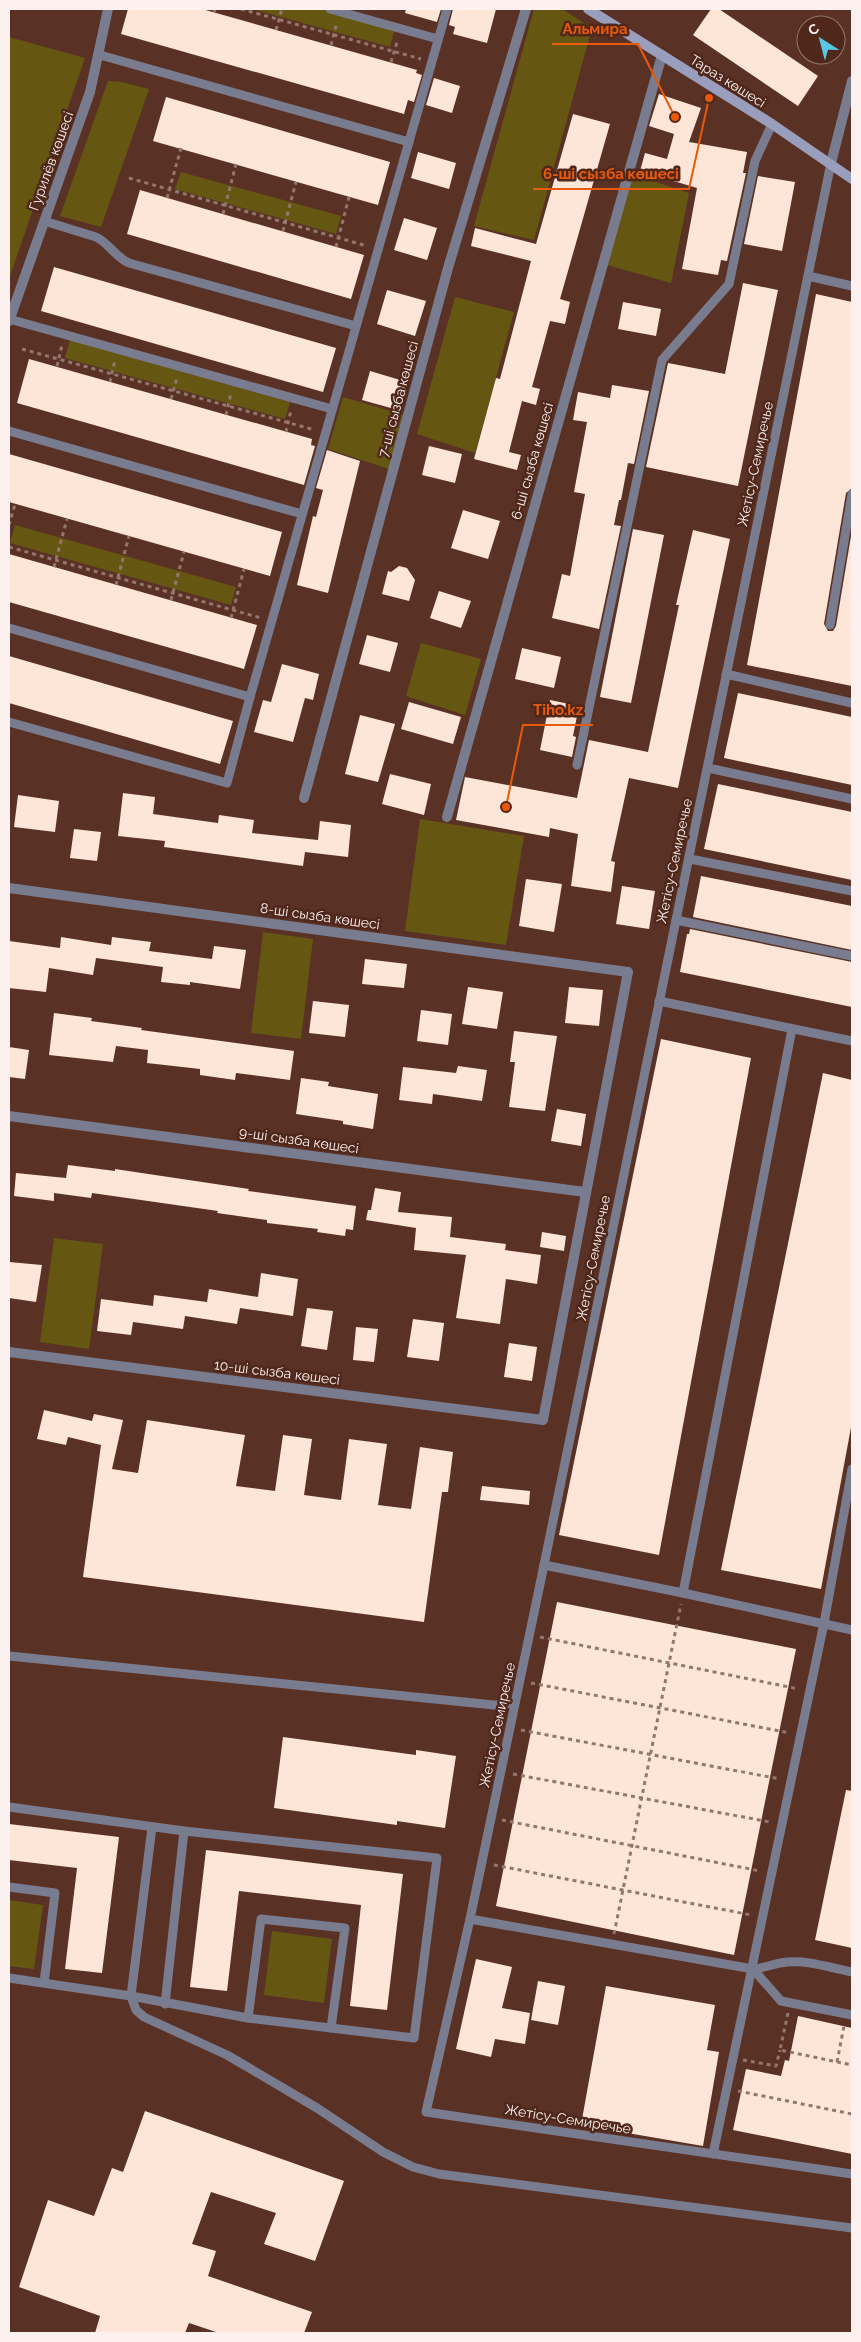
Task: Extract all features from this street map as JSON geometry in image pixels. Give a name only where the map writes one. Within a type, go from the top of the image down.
[{"type":"street","name":"Гурилёв көшесі","points":[[9,320],[90,92],[100,55],[108,9]]},
{"type":"street","name":"7-ші сызба көшесі","points":[[304,798],[448,268],[526,9]]},
{"type":"street","name":"Тараз көшесі","points":[[588,9],[772,124],[852,179]]},
{"type":"street","name":"6-ші сызба көшесі","points":[[446,817],[662,55]]},
{"type":"street","points":[[831,163],[852,81]]},
{"type":"street","name":"8-ші сызба көшесі","points":[[9,888],[628,972],[585,1192]]},
{"type":"street","name":"9-ші сызба көшесі","points":[[9,1116],[585,1192]]},
{"type":"street","name":"10-ші сызба көшесі","points":[[9,1352],[543,1420],[585,1192]]},
{"type":"lane","points":[[330,9],[438,39]]},
{"type":"lane","points":[[9,722],[227,783],[447,9]]},
{"type":"lane","points":[[100,55],[408,142]]},
{"type":"lane","points":[[578,765],[662,360],[729,284],[755,161],[772,124]]},
{"type":"lane","name":"Жетісу-Семиречье","points":[[713,2154],[426,2112],[516,1703],[831,163]]},
{"type":"lane","points":[[44,221],[96,237],[129,263],[356,326]]},
{"type":"lane","points":[[808,276],[852,286]]},
{"type":"lane","points":[[9,320],[332,409]]},
{"type":"lane","points":[[9,431],[302,514]]},
{"type":"lane","points":[[830,624],[852,494]]},
{"type":"lane","points":[[9,628],[250,697]]},
{"type":"lane","points":[[726,674],[852,703]]},
{"type":"lane","points":[[708,768],[852,799]]},
{"type":"lane","points":[[690,859],[852,891]]},
{"type":"lane","points":[[676,920],[852,956]]},
{"type":"lane","points":[[659,1001],[852,1041]]},
{"type":"lane","points":[[683,1593],[792,1029]]},
{"type":"lane","points":[[852,1469],[824,1624],[713,2154],[852,2174]]},
{"type":"lane","points":[[544,1565],[852,1630]]},
{"type":"lane","points":[[9,1656],[494,1705],[516,1703]]},
{"type":"lane","points":[[9,1807],[184,1831],[437,1858],[414,2038],[248,2018],[165,2004],[131,1996],[9,1978]]},
{"type":"lane","points":[[152,1827],[131,1996],[136,2010],[144,2017],[227,2054],[317,2108],[383,2152],[413,2166],[458,2178],[852,2228]]},
{"type":"lane","points":[[165,2004],[184,1831]]},
{"type":"lane","points":[[9,1887],[55,1893],[44,1983]]},
{"type":"lane","points":[[248,2018],[261,1919],[345,1928],[331,2028]]},
{"type":"lane","points":[[470,1919],[753,1969],[779,1963],[801,1962],[852,1972]]},
{"type":"lane","points":[[753,1969],[781,2001],[849,2015]]},
{"type":"path","points":[[241,9],[432,62]]},
{"type":"path","points":[[276,30],[282,9]]},
{"type":"path","points":[[331,45],[340,12]]},
{"type":"path","points":[[168,198],[181,148]]},
{"type":"path","points":[[223,214],[236,164]]},
{"type":"path","points":[[129,178],[378,249]]},
{"type":"path","points":[[283,232],[296,182]]},
{"type":"path","points":[[336,247],[349,197]]},
{"type":"path","points":[[22,349],[325,433]]},
{"type":"path","points":[[9,525],[14,504]]},
{"type":"path","points":[[54,567],[67,519]]},
{"type":"path","points":[[116,585],[129,536]]},
{"type":"path","points":[[9,547],[272,621]]},
{"type":"path","points":[[171,600],[184,552]]},
{"type":"path","points":[[231,618],[244,569]]},
{"type":"path","points":[[612,1944],[683,1593]]},
{"type":"path","points":[[530,1635],[810,1691]]},
{"type":"path","points":[[520,1681],[801,1734]]},
{"type":"path","points":[[510,1728],[792,1781]]},
{"type":"path","points":[[501,1772],[783,1825]]},
{"type":"path","points":[[491,1818],[773,1873]]},
{"type":"path","points":[[482,1863],[764,1917]]},
{"type":"path","points":[[734,2058],[776,2066],[790,2003]]},
{"type":"path","points":[[836,2062],[849,2015]]},
{"type":"path","points":[[780,2050],[852,2065]]},
{"type":"path","points":[[727,2089],[852,2114]]},
{"type":"shaded area","points":[[252,9],[321,9],[395,29],[390,47]]},
{"type":"shaded area","points":[[534,9],[562,9],[592,28],[534,240],[474,226]]},
{"type":"shaded area","points":[[9,37],[85,58],[9,279]]},
{"type":"shaded area","points":[[108,81],[122,82],[149,89],[101,227],[60,216]]},
{"type":"shaded area","points":[[181,172],[341,216],[336,234],[175,189]]},
{"type":"shaded area","points":[[632,174],[689,193],[671,283],[607,265]]},
{"type":"shaded area","points":[[455,297],[514,312],[475,453],[417,434]]},
{"type":"shaded area","points":[[70,340],[290,402],[285,419],[65,358]]},
{"type":"shaded area","points":[[343,397],[404,415],[389,469],[328,449]]},
{"type":"shaded area","points":[[15,525],[236,587],[231,605],[10,543]]},
{"type":"shaded area","points":[[421,643],[481,659],[465,715],[406,696]]},
{"type":"shaded area","points":[[420,819],[524,836],[506,945],[405,931]]},
{"type":"shaded area","points":[[263,932],[313,939],[301,1039],[251,1033]]},
{"type":"shaded area","points":[[54,1238],[103,1244],[89,1349],[40,1342]]},
{"type":"shaded area","points":[[9,1900],[43,1905],[34,1969],[9,1966]]},
{"type":"shaded area","points":[[272,1931],[332,1939],[324,2003],[264,1995]]},
{"type":"building","points":[[128,9],[202,9],[417,70],[416,73],[422,75],[414,102],[408,100],[404,114],[121,34]]},
{"type":"building","points":[[406,9],[441,9],[437,22],[405,13]]},
{"type":"building","points":[[453,9],[496,9],[487,43],[453,34],[455,27],[449,25]]},
{"type":"building","points":[[711,9],[719,9],[796,61],[796,65],[802,65],[818,76],[798,106],[693,35]]},
{"type":"building","points":[[434,78],[460,86],[452,113],[426,105]]},
{"type":"building","points":[[659,94],[701,108],[689,142],[747,152],[743,173],[746,173],[727,261],[721,260],[718,275],[682,269],[697,188],[640,171],[645,153],[667,159],[674,134],[649,126]]},
{"type":"building","points":[[166,97],[390,162],[378,205],[153,141]]},
{"type":"building","points":[[573,114],[610,124],[560,299],[570,302],[565,324],[550,321],[532,387],[540,389],[536,405],[522,401],[509,452],[521,455],[517,470],[474,459],[496,378],[500,379],[531,261],[471,246],[475,228],[536,244]]},
{"type":"building","points":[[418,152],[456,163],[449,189],[411,178]]},
{"type":"building","points":[[758,176],[795,182],[782,251],[744,244]]},
{"type":"building","points":[[140,190],[364,255],[351,299],[127,234]]},
{"type":"building","points":[[404,218],[437,228],[427,260],[394,250]]},
{"type":"building","points":[[54,267],[336,348],[323,392],[41,311]]},
{"type":"building","points":[[743,283],[778,290],[738,486],[646,467],[668,363],[725,374]]},
{"type":"building","points":[[387,290],[426,301],[415,336],[377,324]]},
{"type":"building","points":[[816,294],[852,302],[852,488],[846,493],[824,624],[828,631],[833,631],[836,626],[852,530],[852,686],[747,665]]},
{"type":"building","points":[[623,302],[661,309],[656,336],[618,329]]},
{"type":"building","points":[[29,359],[312,439],[311,445],[315,446],[304,485],[17,403]]},
{"type":"building","points":[[370,371],[407,382],[398,410],[362,400]]},
{"type":"building","points":[[612,385],[649,391],[634,464],[628,463],[621,500],[619,500],[614,525],[621,526],[599,629],[552,618],[562,574],[570,576],[585,494],[574,492],[587,422],[573,420],[578,392],[610,398]]},
{"type":"building","points":[[429,446],[462,454],[455,483],[422,475]]},
{"type":"building","points":[[327,450],[360,461],[328,593],[297,585],[313,516],[316,517],[323,490],[316,488]]},
{"type":"building","points":[[9,454],[282,532],[270,576],[9,502]]},
{"type":"building","points":[[463,510],[500,521],[488,559],[451,548]]},
{"type":"building","points":[[633,529],[664,535],[631,703],[600,697]]},
{"type":"building","points":[[693,530],[730,539],[678,788],[629,778],[611,861],[615,862],[611,892],[571,886],[578,834],[550,828],[549,837],[456,820],[465,777],[577,798],[589,740],[648,752],[679,605],[676,605]]},
{"type":"building","points":[[9,554],[257,625],[244,669],[9,602]]},
{"type":"building","points":[[399,566],[407,568],[415,580],[409,601],[382,594],[388,571],[391,572]]},
{"type":"building","points":[[439,591],[471,601],[461,628],[430,618]]},
{"type":"building","points":[[367,635],[398,643],[390,672],[359,664]]},
{"type":"building","points":[[522,648],[561,657],[554,688],[515,679]]},
{"type":"building","points":[[9,656],[233,721],[220,764],[9,703]]},
{"type":"building","points":[[282,664],[319,674],[313,700],[305,698],[293,742],[254,732],[263,700],[271,702]]},
{"type":"building","points":[[738,693],[852,717],[852,785],[724,758]]},
{"type":"building","points":[[550,700],[579,706],[573,736],[576,737],[572,757],[540,750]]},
{"type":"building","points":[[409,702],[461,717],[453,744],[401,729]]},
{"type":"building","points":[[360,715],[395,724],[378,782],[345,774]]},
{"type":"building","points":[[390,774],[431,784],[424,815],[382,804]]},
{"type":"building","points":[[718,784],[852,812],[852,880],[704,849]]},
{"type":"building","points":[[123,793],[155,797],[153,814],[218,823],[219,815],[254,820],[252,833],[318,840],[320,821],[351,825],[348,857],[305,852],[303,866],[164,847],[165,841],[118,836]]},
{"type":"building","points":[[18,795],[59,801],[55,832],[14,827]]},
{"type":"building","points":[[74,829],[101,832],[97,861],[70,858]]},
{"type":"building","points":[[701,876],[852,906],[852,950],[693,917]]},
{"type":"building","points":[[526,879],[562,884],[554,932],[519,926]]},
{"type":"building","points":[[622,886],[655,891],[649,929],[616,924]]},
{"type":"building","points":[[690,929],[852,962],[852,1007],[680,972],[687,934],[689,934]]},
{"type":"building","points":[[61,937],[111,945],[112,937],[151,942],[149,951],[212,959],[214,946],[246,950],[240,989],[190,982],[190,985],[161,982],[163,967],[96,958],[93,975],[49,968],[46,992],[9,988],[9,941],[60,948]]},
{"type":"building","points":[[365,959],[407,964],[404,988],[362,984]]},
{"type":"building","points":[[468,987],[503,992],[497,1029],[462,1024]]},
{"type":"building","points":[[569,987],[603,990],[599,1026],[565,1023]]},
{"type":"building","points":[[313,1001],[349,1005],[345,1037],[309,1033]]},
{"type":"building","points":[[421,1010],[452,1014],[448,1045],[417,1041]]},
{"type":"building","points":[[54,1013],[92,1018],[91,1021],[142,1028],[141,1030],[294,1051],[290,1080],[236,1073],[235,1080],[200,1075],[200,1069],[147,1063],[148,1050],[116,1046],[113,1062],[49,1055]]},
{"type":"building","points":[[514,1031],[557,1036],[545,1111],[509,1107],[515,1062],[510,1062]]},
{"type":"building","points":[[661,1039],[751,1058],[659,1555],[559,1535]]},
{"type":"building","points":[[9,1047],[29,1050],[25,1079],[9,1077]]},
{"type":"building","points":[[458,1066],[487,1070],[482,1101],[433,1094],[432,1104],[399,1100],[403,1067],[456,1073]]},
{"type":"building","points":[[823,1073],[852,1080],[852,1422],[821,1589],[721,1570]]},
{"type":"building","points":[[301,1078],[329,1082],[328,1086],[378,1094],[373,1129],[343,1124],[343,1121],[296,1114]]},
{"type":"building","points":[[557,1109],[586,1114],[581,1146],[551,1141]]},
{"type":"building","points":[[68,1165],[115,1171],[115,1169],[249,1189],[248,1191],[356,1206],[353,1230],[346,1229],[345,1236],[317,1232],[318,1229],[267,1223],[267,1220],[217,1213],[218,1211],[92,1193],[91,1198],[54,1193],[54,1201],[14,1196],[16,1173],[66,1178]]},
{"type":"building","points":[[375,1188],[401,1192],[398,1212],[452,1217],[450,1237],[506,1244],[505,1250],[541,1255],[537,1284],[506,1279],[500,1324],[456,1318],[466,1255],[414,1250],[416,1228],[366,1220],[368,1210],[371,1210]]},
{"type":"building","points":[[542,1232],[566,1236],[564,1251],[540,1247]]},
{"type":"building","points":[[9,1262],[42,1265],[36,1302],[9,1298]]},
{"type":"building","points":[[261,1273],[298,1279],[293,1316],[240,1308],[237,1324],[185,1316],[183,1329],[133,1322],[131,1335],[97,1331],[101,1299],[153,1306],[154,1295],[207,1302],[209,1289],[258,1297]]},
{"type":"building","points":[[307,1308],[333,1311],[327,1350],[301,1346]]},
{"type":"building","points":[[413,1319],[444,1323],[439,1361],[407,1357]]},
{"type":"building","points":[[356,1327],[378,1329],[374,1362],[353,1360]]},
{"type":"building","points":[[509,1343],[537,1347],[532,1381],[504,1377]]},
{"type":"building","points":[[44,1410],[92,1421],[94,1414],[123,1420],[112,1469],[138,1473],[147,1420],[245,1435],[236,1486],[275,1491],[283,1435],[312,1439],[304,1495],[341,1500],[349,1439],[387,1444],[378,1505],[411,1509],[420,1447],[453,1452],[448,1492],[442,1492],[424,1622],[83,1577],[101,1445],[68,1437],[66,1445],[37,1439]]},
{"type":"building","points":[[482,1486],[530,1491],[529,1505],[480,1500]]},
{"type":"building","points":[[557,1602],[796,1649],[734,1955],[496,1906]]},
{"type":"building","points":[[283,1737],[416,1755],[416,1750],[456,1756],[445,1828],[397,1821],[397,1825],[274,1808]]},
{"type":"building","points":[[846,1790],[852,1791],[852,1948],[815,1940]]},
{"type":"building","points":[[9,1824],[119,1837],[102,1973],[65,1969],[77,1868],[9,1860]]},
{"type":"building","points":[[206,1850],[403,1874],[387,2010],[350,2006],[361,1905],[239,1891],[227,1991],[190,1987]]},
{"type":"building","points":[[476,1959],[512,1967],[502,2008],[530,2013],[525,2044],[495,2039],[491,2057],[456,2049]]},
{"type":"building","points":[[538,1981],[565,1986],[558,2025],[531,2020]]},
{"type":"building","points":[[606,1986],[715,2005],[707,2050],[719,2052],[703,2146],[581,2125]]},
{"type":"building","points":[[798,2016],[852,2028],[852,2154],[733,2130],[746,2069],[781,2076],[785,2060],[789,2061]]},
{"type":"building","points":[[145,2111],[344,2181],[315,2261],[264,2244],[276,2213],[211,2192],[192,2244],[216,2251],[208,2276],[312,2312],[304,2333],[219,2333],[189,2323],[185,2333],[95,2333],[100,2316],[19,2287],[48,2200],[94,2216],[112,2168],[123,2172]]},
{"type":"place","name":"6-ші сызба көшесі","points":[[709,98]]},
{"type":"place","name":"Альмира","points":[[675,117]]},
{"type":"place","name":"Tiho.kz","points":[[506,807]]}]
